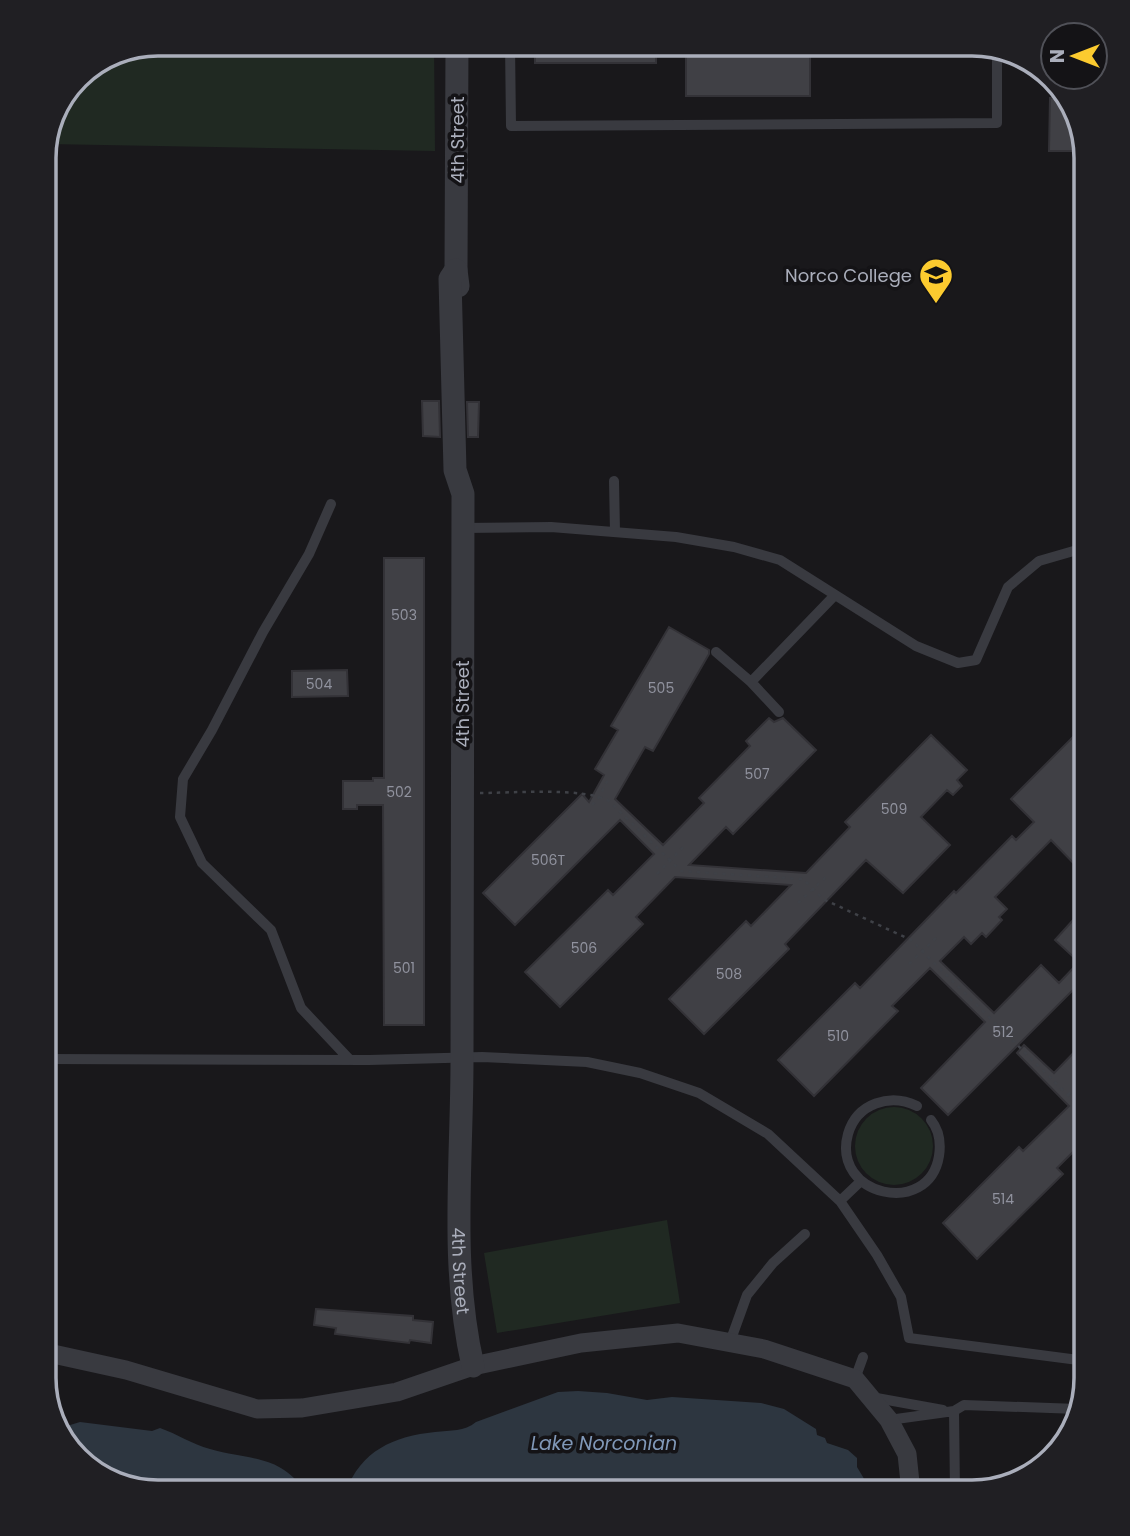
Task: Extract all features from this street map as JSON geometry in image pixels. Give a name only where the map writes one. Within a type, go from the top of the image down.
[{"type":"street","name":"4th Street","points":[[457,56],[453,275],[439,326],[439,436],[463,494],[459,1283],[466,1338],[473,1366]]},
{"type":"street","points":[[453,275],[463,314],[463,494]]},
{"type":"street","points":[[56,1355],[126,1370],[257,1409],[302,1408],[397,1392],[473,1366],[581,1343],[678,1333],[764,1349],[855,1380],[889,1420],[906,1454],[909,1480]]},
{"type":"lane","points":[[510,56],[511,126],[997,123],[997,59]]},
{"type":"lane","points":[[614,481],[615,532]]},
{"type":"lane","points":[[331,504],[309,554],[183,779],[180,817],[202,863],[271,930],[301,1009],[350,1060]]},
{"type":"lane","points":[[463,528],[551,527],[677,537],[734,547],[780,560],[916,646],[958,663],[976,660],[1008,587],[1039,561],[1074,551]]},
{"type":"lane","points":[[751,682],[835,595]]},
{"type":"lane","points":[[716,652],[751,682],[779,712]]},
{"type":"lane","points":[[56,1059],[462,1058],[587,1062],[640,1073],[698,1093],[768,1134],[840,1201],[877,1255],[901,1297],[909,1338],[1074,1359]]},
{"type":"lane","points":[[917,1106],[890,1099],[878,1102],[858,1115],[851,1125],[846,1149],[853,1172],[861,1181],[872,1189],[885,1193],[911,1190],[923,1183],[938,1161],[940,1148],[936,1126],[931,1120]]},
{"type":"lane","points":[[840,1201],[861,1181]]},
{"type":"lane","points":[[730,1342],[747,1294],[773,1263],[805,1234]]},
{"type":"lane","points":[[855,1380],[863,1357]]},
{"type":"lane","points":[[869,1396],[954,1411]]},
{"type":"lane","points":[[889,1420],[954,1411],[964,1405],[1069,1409]]},
{"type":"lane","points":[[954,1411],[955,1480]]},
{"type":"path","points":[[592,804],[600,796],[609,777]]},
{"type":"path","points":[[462,792],[600,796],[609,801],[681,871],[803,879],[824,899],[911,940],[1074,1101]]},
{"type":"path","points":[[657,874],[684,846]]},
{"type":"path","points":[[798,903],[828,875]]},
{"type":"path","points":[[909,964],[937,937]]},
{"type":"path","points":[[1068,1095],[1074,1089]]},
{"type":"shaded area","points":[[434,56],[435,151],[57,144],[66,113],[91,81],[119,64],[138,58]]},
{"type":"shaded area","points":[[894,1107],[909,1110],[926,1124],[933,1146],[930,1161],[916,1178],[894,1185],[879,1182],[862,1168],[855,1146],[858,1131],[872,1114]]},
{"type":"shaded area","points":[[667,1220],[680,1303],[497,1333],[484,1253]]},
{"type":"water","name":"Lake Norconian","points":[[558,1392],[607,1393],[647,1400],[672,1397],[761,1403],[784,1409],[816,1429],[817,1435],[825,1438],[827,1443],[848,1450],[857,1458],[857,1467],[865,1480],[351,1480],[370,1456],[393,1442],[420,1434],[462,1429]]},
{"type":"water","points":[[80,1422],[152,1431],[160,1428],[203,1447],[274,1464],[297,1480],[151,1480],[131,1477],[96,1459],[77,1440],[68,1426]]},
{"type":"building","points":[[535,56],[656,56],[656,63],[535,63]]},
{"type":"building","points":[[686,56],[810,56],[810,96],[686,96]]},
{"type":"building","points":[[1050,98],[1054,98],[1071,131],[1073,151],[1049,151]]},
{"type":"building","points":[[422,401],[439,401],[440,437],[423,436]]},
{"type":"building","points":[[467,402],[479,402],[478,437],[468,437]]},
{"type":"building","points":[[384,558],[424,558],[424,1025],[384,1025],[383,805],[357,805],[357,809],[343,809],[343,781],[373,781],[373,778],[384,778]]},
{"type":"building","points":[[669,627],[709,650],[709,654],[653,751],[645,747],[615,799],[663,845],[704,803],[699,798],[750,746],[746,741],[769,718],[774,722],[783,718],[816,750],[733,834],[726,827],[689,865],[806,873],[850,827],[845,822],[931,735],[967,770],[957,780],[962,786],[953,795],[947,790],[921,817],[950,845],[903,893],[866,860],[785,944],[789,949],[704,1034],[669,999],[746,921],[751,926],[791,885],[675,877],[636,917],[643,924],[560,1007],[525,972],[608,890],[613,895],[654,854],[620,820],[515,925],[483,893],[582,794],[589,802],[604,775],[595,769],[618,730],[611,726]]},
{"type":"building","points":[[347,670],[348,696],[292,697],[292,671]]},
{"type":"building","points":[[1074,736],[1074,864],[1051,840],[995,897],[1007,909],[999,917],[1002,920],[986,937],[982,933],[971,944],[964,937],[940,961],[994,1013],[1041,965],[1059,983],[1074,967],[1074,989],[948,1115],[921,1088],[985,1022],[930,968],[892,1006],[898,1011],[814,1096],[778,1060],[855,983],[860,988],[954,891],[956,893],[1012,836],[1016,840],[1034,822],[1011,799]]},
{"type":"building","points":[[1074,919],[1074,957],[1055,940]]},
{"type":"building","points":[[1024,1045],[1054,1073],[1074,1052],[1074,1151],[1057,1168],[1063,1174],[977,1259],[943,1223],[1019,1147],[1023,1151],[1069,1106],[1017,1053]]},
{"type":"building","points":[[316,1309],[413,1316],[413,1320],[433,1322],[431,1343],[335,1334],[336,1328],[314,1325]]},
{"type":"place","name":"Norco College","points":[[936,305]]}]
